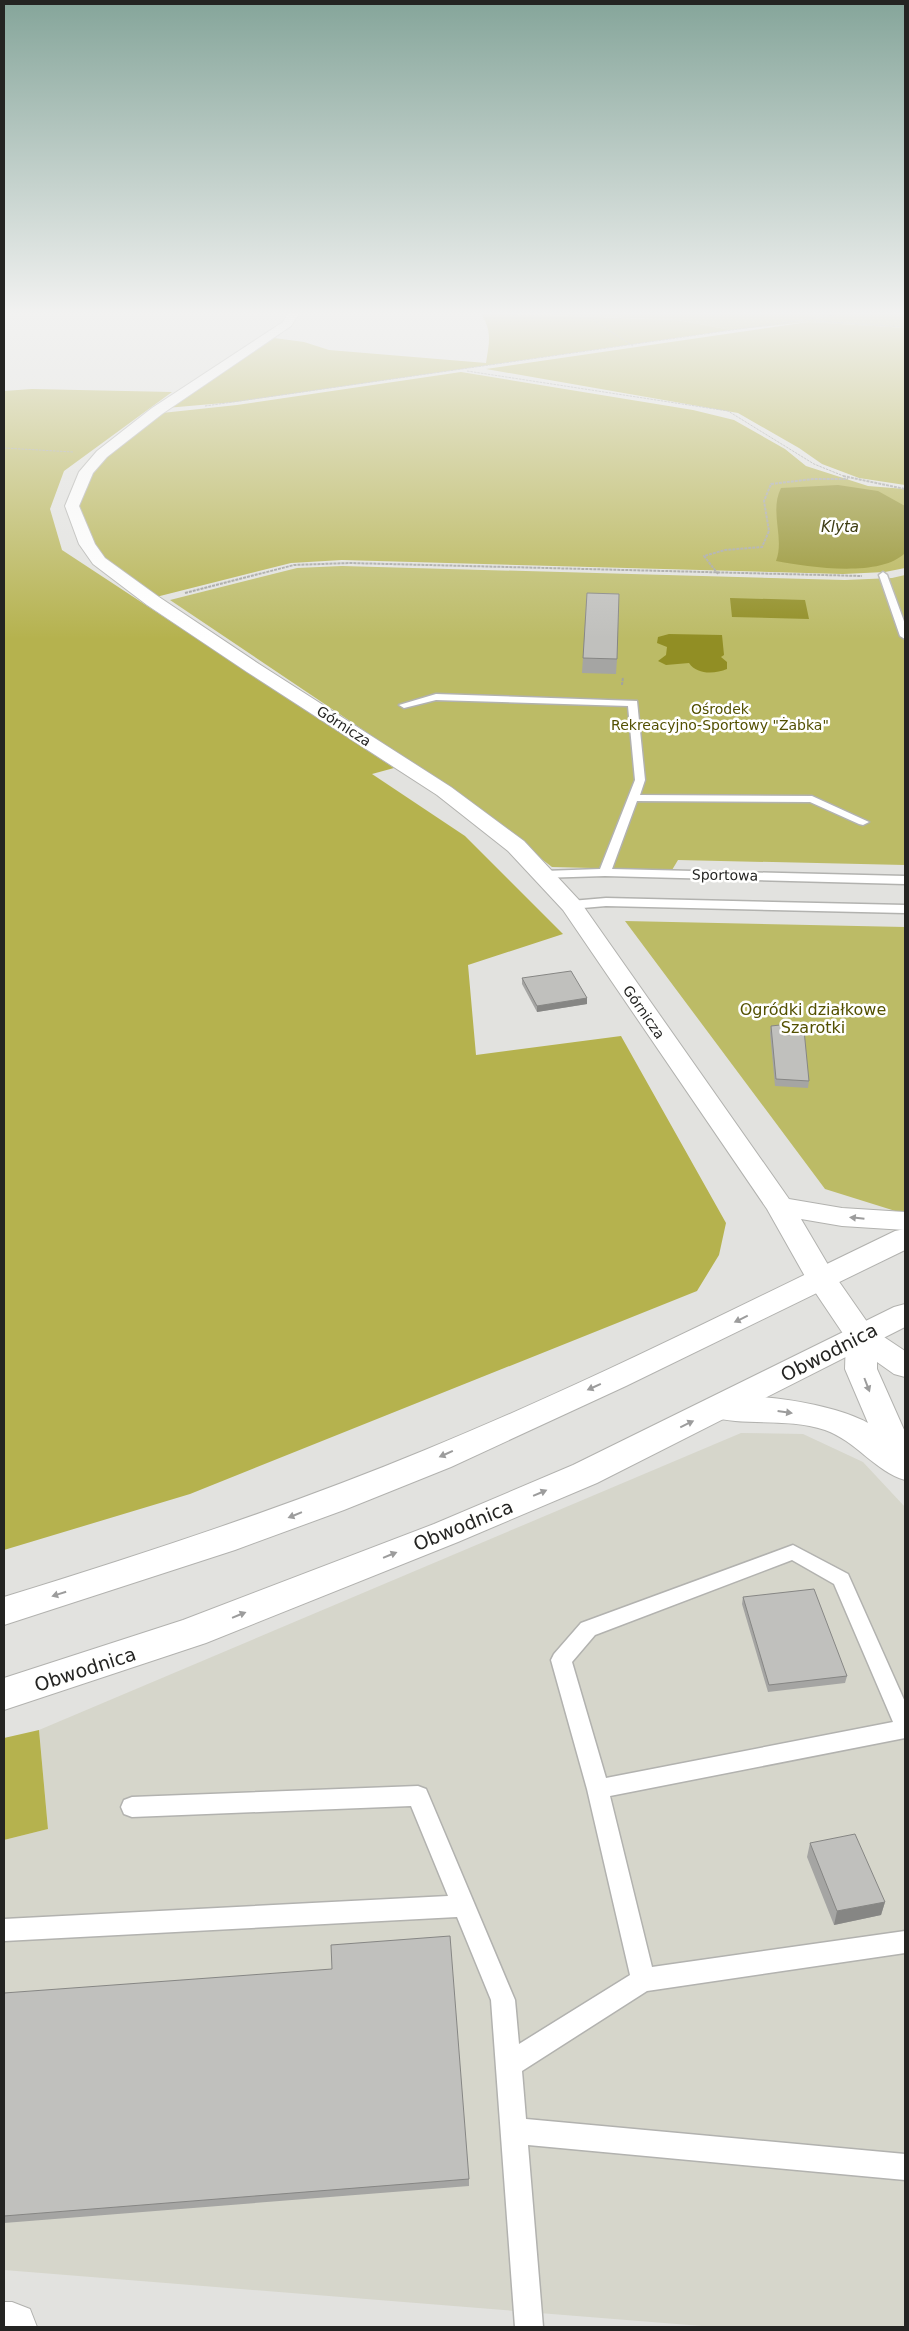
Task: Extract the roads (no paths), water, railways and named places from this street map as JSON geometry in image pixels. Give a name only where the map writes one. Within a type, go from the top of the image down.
[{"type":"street","name":"Górnicza","points":[[144,421],[102,454],[86,472],[72,506],[87,544],[99,561],[153,601],[444,791],[516,846],[571,904],[780,1208],[822,1280],[861,1337]]},
{"type":"street","points":[[780,1208],[842,1217],[905,1222]]},
{"type":"street","points":[[4,1611],[106,1580],[282,1520],[438,1458],[709,1334],[905,1238]]},
{"type":"street","name":"Obwodnica","points":[[4,1694],[193,1632],[446,1533],[586,1474],[905,1314]]},
{"type":"street","points":[[861,1337],[905,1366]]},
{"type":"street","points":[[861,1337],[861,1369],[905,1467]]},
{"type":"street","points":[[719,1408],[771,1411],[829,1419],[851,1428],[905,1467]]},
{"type":"street","points":[[4,2327],[12,2327]]},
{"type":"lane","points":[[883,575],[905,636]]},
{"type":"lane","points":[[404,705],[436,696],[633,703],[640,780],[605,872]]},
{"type":"lane","points":[[634,798],[812,799],[863,822]]},
{"type":"lane","name":"Sportowa","points":[[544,875],[605,872],[905,880]]},
{"type":"lane","name":"Sportowa","points":[[571,904],[606,902],[905,909]]},
{"type":"lane","points":[[598,1789],[905,1727],[841,1579],[793,1552],[588,1629],[561,1660],[598,1789],[643,1980]]},
{"type":"lane","points":[[132,1807],[418,1796],[502,2000],[509,2065],[529,2327]]},
{"type":"lane","points":[[4,1930],[464,1906]]},
{"type":"lane","points":[[509,2065],[643,1980],[905,1942]]},
{"type":"lane","points":[[514,2131],[905,2167]]},
{"type":"water","name":"Klyta","points":[[838,485],[878,491],[905,506],[905,553],[894,561],[879,566],[862,568],[824,568],[776,561],[779,543],[776,506],[781,488]]},
{"type":"water","points":[[730,598],[805,600],[809,619],[732,617]]},
{"type":"water","points":[[669,634],[722,635],[724,655],[721,657],[727,662],[727,669],[717,672],[706,672],[697,670],[689,663],[666,665],[658,661],[666,655],[667,647],[657,643],[658,637]]},
{"type":"park label","name":"Ośrodek Rekreacyjno-Sportowy \"Żabka\"","points":[[720,718]]},
{"type":"park label","name":"Ogródki działkowe Szarotki","points":[[813,1018]]}]
